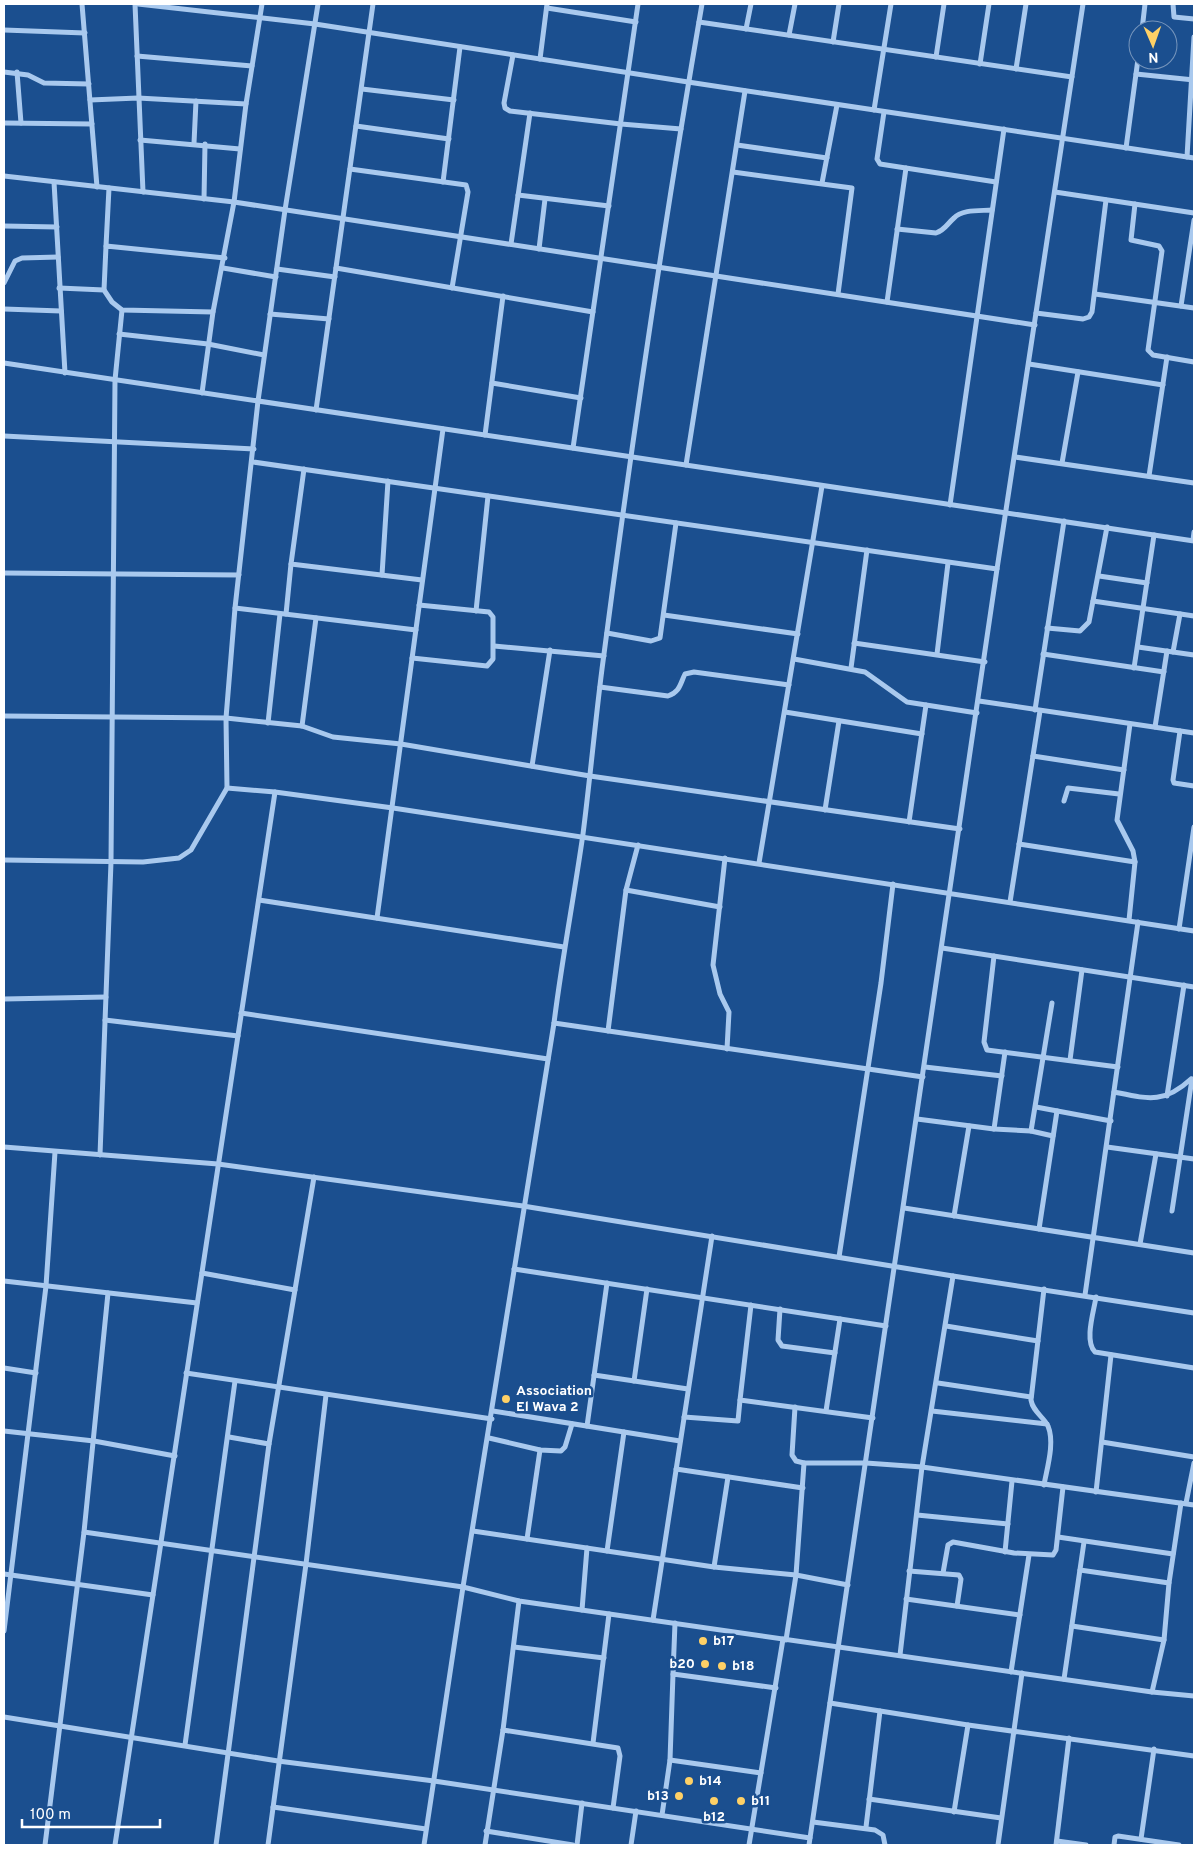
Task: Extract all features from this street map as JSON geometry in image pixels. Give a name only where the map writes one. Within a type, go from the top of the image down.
[{"type":"street","points":[[82,4],[97,187]]},
{"type":"street","points":[[142,192],[137,4],[183,6],[370,32],[745,91],[1194,158]]},
{"type":"street","points":[[202,393],[213,312],[225,258],[234,202],[246,104],[262,4]]},
{"type":"street","points":[[4,860],[111,862],[172,859],[185,855],[191,850],[227,788],[226,718],[235,608],[253,462],[258,401],[285,210],[318,4]]},
{"type":"street","points":[[316,410],[373,4]]},
{"type":"street","points":[[574,448],[638,4]]},
{"type":"street","points":[[424,1845],[463,1587],[489,1438],[554,1023],[582,837],[623,515],[688,82],[702,4]]},
{"type":"street","points":[[746,29],[751,4]]},
{"type":"street","points":[[788,35],[795,4]]},
{"type":"street","points":[[833,42],[839,4]]},
{"type":"street","points":[[874,110],[891,4]]},
{"type":"street","points":[[936,57],[944,4]]},
{"type":"street","points":[[980,64],[989,4]]},
{"type":"street","points":[[1016,69],[1026,4]]},
{"type":"street","points":[[809,1845],[951,893],[997,569],[1083,4]]},
{"type":"street","points":[[1143,20],[1145,4]]},
{"type":"street","points":[[1173,4],[1174,17],[1194,19]]},
{"type":"street","points":[[540,59],[547,6],[636,22]]},
{"type":"street","points":[[699,22],[1072,78]]},
{"type":"street","points":[[4,30],[85,33]]},
{"type":"street","points":[[1187,157],[1192,106],[1194,36]]},
{"type":"street","points":[[443,182],[460,47]]},
{"type":"street","points":[[513,55],[504,103],[505,108],[510,111],[681,129]]},
{"type":"street","points":[[137,56],[252,66]]},
{"type":"street","points":[[1126,148],[1137,70]]},
{"type":"street","points":[[4,72],[17,72],[44,84],[89,84]]},
{"type":"street","points":[[17,72],[20,123]]},
{"type":"street","points":[[1136,74],[1193,80]]},
{"type":"street","points":[[362,89],[454,100]]},
{"type":"street","points":[[686,465],[745,91]]},
{"type":"street","points":[[90,100],[138,98],[246,104]]},
{"type":"street","points":[[194,143],[196,101]]},
{"type":"street","points":[[822,183],[837,105]]},
{"type":"street","points":[[884,112],[877,162],[996,182]]},
{"type":"street","points":[[511,244],[530,113]]},
{"type":"street","points":[[4,123],[92,124]]},
{"type":"street","points":[[356,126],[449,139]]},
{"type":"street","points":[[950,505],[1004,129]]},
{"type":"street","points":[[140,140],[206,144],[240,149]]},
{"type":"street","points":[[204,199],[206,144]]},
{"type":"street","points":[[737,145],[827,158]]},
{"type":"street","points":[[887,302],[906,168]]},
{"type":"street","points":[[350,169],[466,185],[468,188],[452,288]]},
{"type":"street","points":[[733,172],[850,186],[852,191],[838,294]]},
{"type":"street","points":[[4,176],[234,202],[1035,324]]},
{"type":"street","points":[[54,182],[65,373]]},
{"type":"street","points":[[109,188],[104,290],[112,302],[122,310],[213,312]]},
{"type":"street","points":[[1054,192],[1194,213]]},
{"type":"street","points":[[518,195],[609,206]]},
{"type":"street","points":[[539,248],[545,199]]},
{"type":"street","points":[[1036,313],[1084,320],[1089,318],[1095,294],[1106,200]]},
{"type":"street","points":[[1135,204],[1131,240],[1159,246],[1162,251],[1148,350],[1153,355],[1194,362]]},
{"type":"street","points":[[897,229],[936,233],[942,231],[954,217],[963,213],[992,210]]},
{"type":"street","points":[[1181,306],[1194,220]]},
{"type":"street","points":[[4,226],[57,227]]},
{"type":"street","points":[[106,246],[225,258]]},
{"type":"street","points":[[4,282],[15,261],[22,258],[58,257]]},
{"type":"street","points":[[223,268],[276,277]]},
{"type":"street","points":[[336,268],[593,312]]},
{"type":"street","points":[[277,269],[335,277]]},
{"type":"street","points":[[60,288],[104,290]]},
{"type":"street","points":[[1095,294],[1194,308]]},
{"type":"street","points":[[485,435],[503,296]]},
{"type":"street","points":[[4,309],[62,311]]},
{"type":"street","points":[[100,1155],[111,862],[115,380],[122,310]]},
{"type":"street","points":[[270,314],[329,320]]},
{"type":"street","points":[[119,334],[208,344],[264,355]]},
{"type":"street","points":[[1149,476],[1167,357]]},
{"type":"street","points":[[4,363],[1154,535],[1194,540],[1194,532]]},
{"type":"street","points":[[1029,364],[1163,385]]},
{"type":"street","points":[[1062,464],[1078,372]]},
{"type":"street","points":[[492,383],[581,398]]},
{"type":"street","points":[[377,918],[443,429]]},
{"type":"street","points":[[4,436],[254,449]]},
{"type":"street","points":[[1015,456],[1194,483]]},
{"type":"street","points":[[253,462],[997,569]]},
{"type":"street","points":[[286,614],[304,469]]},
{"type":"street","points":[[382,575],[388,481]]},
{"type":"street","points":[[760,863],[822,486]]},
{"type":"street","points":[[476,610],[488,496]]},
{"type":"street","points":[[1010,902],[1033,756],[1043,654],[1064,521]]},
{"type":"street","points":[[607,633],[656,641],[662,635],[676,523]]},
{"type":"street","points":[[1047,628],[1080,631],[1090,622],[1107,527]]},
{"type":"street","points":[[1134,668],[1154,535]]},
{"type":"street","points":[[850,668],[867,550]]},
{"type":"street","points":[[937,654],[948,563]]},
{"type":"street","points":[[292,564],[422,580]]},
{"type":"street","points":[[4,573],[239,576]]},
{"type":"street","points":[[1099,576],[1147,583]]},
{"type":"street","points":[[1093,600],[1194,616]]},
{"type":"street","points":[[412,658],[487,666],[493,659],[492,614],[476,610],[419,605]]},
{"type":"street","points":[[235,608],[416,630]]},
{"type":"street","points":[[268,723],[280,614]]},
{"type":"street","points":[[1155,727],[1164,672],[1180,614]]},
{"type":"street","points":[[664,615],[798,634]]},
{"type":"street","points":[[302,726],[316,618]]},
{"type":"street","points":[[854,642],[985,662]]},
{"type":"street","points":[[494,646],[604,656]]},
{"type":"street","points":[[1138,647],[1194,655]]},
{"type":"street","points":[[532,766],[550,650]]},
{"type":"street","points":[[1043,654],[1164,672]]},
{"type":"street","points":[[794,659],[865,672],[900,699],[977,713]]},
{"type":"street","points":[[600,687],[668,696],[675,694],[679,689],[685,674],[694,672],[789,684]]},
{"type":"street","points":[[979,702],[1194,733]]},
{"type":"street","points":[[909,822],[926,705]]},
{"type":"street","points":[[784,712],[922,734]]},
{"type":"street","points":[[4,716],[226,718],[302,726],[333,737],[401,744],[590,776],[960,829]]},
{"type":"street","points":[[825,810],[838,721]]},
{"type":"street","points":[[1129,920],[1135,862],[1133,851],[1117,820],[1119,794],[1130,724]]},
{"type":"street","points":[[1180,731],[1173,780],[1178,784],[1194,786]]},
{"type":"street","points":[[1033,756],[1124,770]]},
{"type":"street","points":[[227,788],[275,792],[393,808],[1194,931]]},
{"type":"street","points":[[1064,801],[1068,788],[1119,794]]},
{"type":"street","points":[[115,1845],[275,792]]},
{"type":"street","points":[[1179,929],[1194,827]]},
{"type":"street","points":[[1019,844],[1135,862]]},
{"type":"street","points":[[608,1031],[626,890],[638,845]]},
{"type":"street","points":[[725,858],[713,965],[720,994],[729,1012],[727,1049]]},
{"type":"street","points":[[1187,872],[1194,873]]},
{"type":"street","points":[[839,1257],[866,1070],[881,983],[893,884]]},
{"type":"street","points":[[626,890],[720,907]]},
{"type":"street","points":[[259,900],[564,947]]},
{"type":"street","points":[[1085,1295],[1138,922]]},
{"type":"street","points":[[942,948],[1194,987]]},
{"type":"street","points":[[994,956],[985,1046],[987,1050],[1118,1067]]},
{"type":"street","points":[[1070,1060],[1082,970]]},
{"type":"street","points":[[1167,1096],[1184,985]]},
{"type":"street","points":[[4,999],[106,997]]},
{"type":"street","points":[[1031,1131],[1052,1003]]},
{"type":"street","points":[[241,1013],[548,1059]]},
{"type":"street","points":[[105,1020],[238,1036]]},
{"type":"street","points":[[554,1023],[923,1077]]},
{"type":"street","points":[[994,1129],[1006,1052]]},
{"type":"street","points":[[925,1067],[1002,1076]]},
{"type":"street","points":[[1114,1092],[1144,1098],[1167,1096],[1181,1089],[1193,1079]]},
{"type":"street","points":[[1172,1211],[1193,1079]]},
{"type":"street","points":[[1036,1107],[1110,1121]]},
{"type":"street","points":[[1039,1229],[1057,1111]]},
{"type":"street","points":[[917,1118],[994,1129],[1031,1131],[1053,1136]]},
{"type":"street","points":[[954,1216],[969,1126]]},
{"type":"street","points":[[4,1147],[218,1164],[524,1206],[1194,1313]]},
{"type":"street","points":[[1107,1147],[1194,1159]]},
{"type":"street","points":[[4,1631],[46,1286],[55,1152]]},
{"type":"street","points":[[1140,1244],[1156,1154]]},
{"type":"street","points":[[216,1845],[255,1557],[268,1444],[314,1177]]},
{"type":"street","points":[[904,1208],[1194,1252]]},
{"type":"street","points":[[653,1620],[712,1236]]},
{"type":"street","points":[[514,1269],[886,1326]]},
{"type":"street","points":[[202,1273],[295,1290]]},
{"type":"street","points":[[900,1655],[922,1467],[938,1383],[953,1276]]},
{"type":"street","points":[[4,1281],[197,1303]]},
{"type":"street","points":[[587,1426],[607,1283]]},
{"type":"street","points":[[634,1381],[647,1289]]},
{"type":"street","points":[[1044,1289],[1031,1397],[1032,1408],[1047,1424],[1050,1444],[1044,1485]]},
{"type":"street","points":[[45,1845],[84,1532],[108,1293]]},
{"type":"street","points":[[1096,1297],[1090,1340],[1091,1348],[1100,1354],[1194,1368]]},
{"type":"street","points":[[684,1417],[738,1421],[751,1305]]},
{"type":"street","points":[[780,1310],[778,1340],[782,1346],[835,1353]]},
{"type":"street","points":[[826,1411],[840,1319]]},
{"type":"street","points":[[946,1326],[1038,1341]]},
{"type":"street","points":[[1096,1492],[1111,1355]]},
{"type":"street","points":[[4,1368],[36,1373]]},
{"type":"street","points":[[186,1373],[492,1419]]},
{"type":"street","points":[[594,1376],[688,1389]]},
{"type":"street","points":[[184,1745],[236,1382]]},
{"type":"street","points":[[938,1383],[1031,1397]]},
{"type":"street","points":[[268,1845],[306,1564],[326,1395]]},
{"type":"street","points":[[740,1400],[873,1418]]},
{"type":"street","points":[[794,1407],[792,1455],[796,1461],[922,1467],[1194,1505]]},
{"type":"street","points":[[493,1411],[680,1441]]},
{"type":"street","points":[[932,1411],[1047,1424]]},
{"type":"street","points":[[489,1438],[540,1450],[564,1450],[572,1424]]},
{"type":"street","points":[[4,1431],[94,1441],[175,1456]]},
{"type":"street","points":[[607,1551],[624,1432]]},
{"type":"street","points":[[229,1437],[268,1444]]},
{"type":"street","points":[[1102,1442],[1194,1457]]},
{"type":"street","points":[[526,1539],[540,1450]]},
{"type":"street","points":[[749,1845],[796,1575],[804,1462]]},
{"type":"street","points":[[1152,1692],[1164,1640],[1173,1554],[1194,1464]]},
{"type":"street","points":[[676,1468],[803,1488]]},
{"type":"street","points":[[714,1567],[728,1477]]},
{"type":"street","points":[[1005,1552],[1012,1481]]},
{"type":"street","points":[[943,1573],[946,1554],[951,1542],[1005,1552],[1053,1556],[1058,1537],[1063,1487]]},
{"type":"street","points":[[916,1515],[1008,1524]]},
{"type":"street","points":[[473,1531],[714,1567],[796,1575],[848,1585]]},
{"type":"street","points":[[84,1532],[463,1587],[519,1601],[1064,1680],[1194,1696]]},
{"type":"street","points":[[1058,1537],[1173,1554]]},
{"type":"street","points":[[1064,1680],[1084,1542]]},
{"type":"street","points":[[582,1610],[586,1548]]},
{"type":"street","points":[[1011,1672],[1029,1554]]},
{"type":"street","points":[[1080,1570],[1169,1583]]},
{"type":"street","points":[[909,1571],[943,1573],[961,1577],[957,1606]]},
{"type":"street","points":[[4,1574],[153,1595]]},
{"type":"street","points":[[906,1599],[1020,1615]]},
{"type":"street","points":[[485,1845],[492,1790],[503,1730],[519,1601]]},
{"type":"street","points":[[593,1743],[609,1614]]},
{"type":"street","points":[[662,1815],[670,1760],[675,1623]]},
{"type":"street","points":[[1072,1626],[1164,1640]]},
{"type":"street","points":[[514,1647],[604,1658]]},
{"type":"street","points":[[673,1674],[776,1688]]},
{"type":"street","points":[[999,1845],[1001,1818],[1022,1674]]},
{"type":"street","points":[[830,1703],[1194,1756]]},
{"type":"street","points":[[866,1828],[880,1710]]},
{"type":"street","points":[[4,1717],[278,1761],[434,1781],[810,1838]]},
{"type":"street","points":[[954,1812],[968,1724]]},
{"type":"street","points":[[503,1730],[618,1748],[620,1751],[613,1808]]},
{"type":"street","points":[[1069,1738],[1057,1843],[1086,1845]]},
{"type":"street","points":[[1141,1839],[1154,1749]]},
{"type":"street","points":[[670,1760],[761,1773]]},
{"type":"street","points":[[869,1799],[1001,1818]]},
{"type":"street","points":[[577,1845],[582,1803]]},
{"type":"street","points":[[273,1807],[426,1829]]},
{"type":"street","points":[[631,1845],[636,1812]]},
{"type":"street","points":[[813,1822],[866,1828],[883,1835],[885,1845]]},
{"type":"street","points":[[486,1831],[573,1845]]},
{"type":"street","points":[[1114,1845],[1115,1837],[1118,1836],[1180,1845]]},
{"type":"place","name":"Association El Wava 2","points":[[506,1399]]},
{"type":"place","name":"b17","points":[[703,1641]]},
{"type":"place","name":"b20","points":[[705,1664]]},
{"type":"place","name":"b18","points":[[722,1666]]},
{"type":"place","name":"b14","points":[[689,1781]]},
{"type":"place","name":"b13","points":[[679,1796]]},
{"type":"place","name":"b12","points":[[714,1801]]},
{"type":"place","name":"b11","points":[[741,1801]]}]
